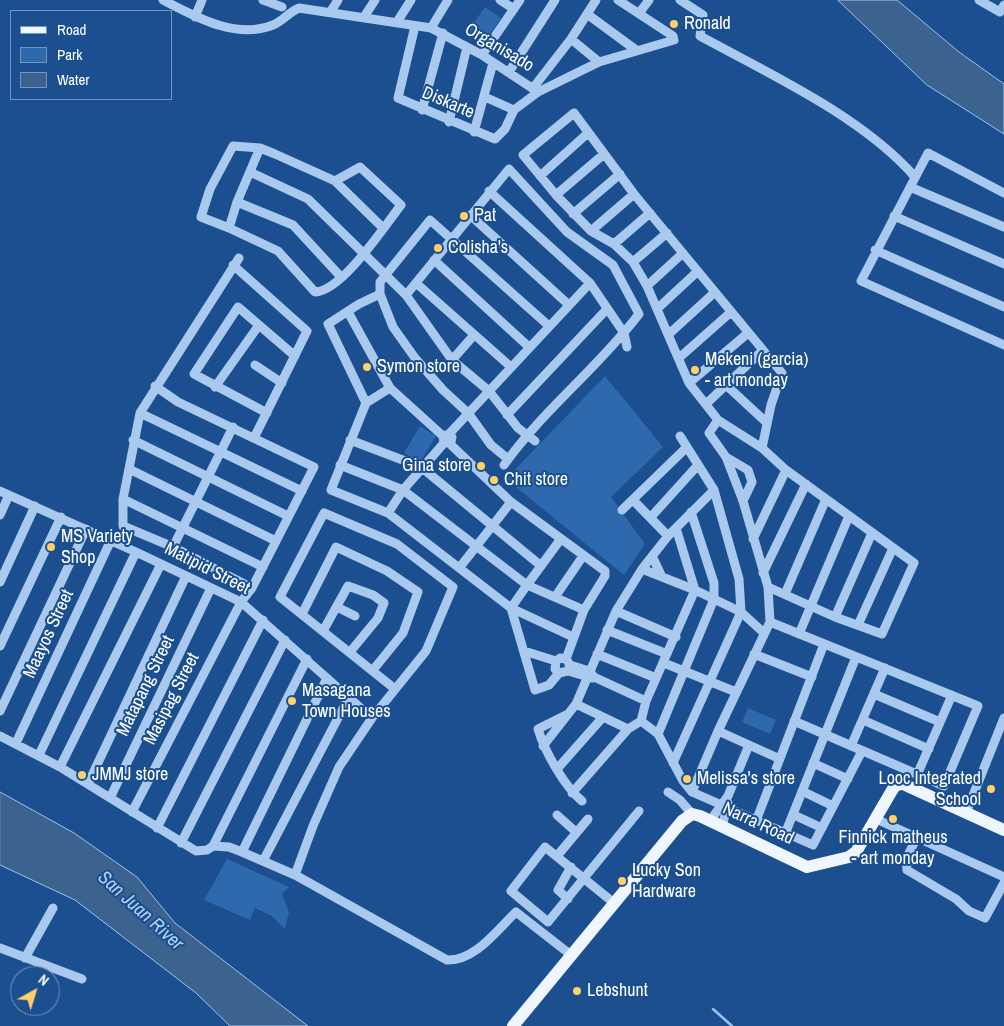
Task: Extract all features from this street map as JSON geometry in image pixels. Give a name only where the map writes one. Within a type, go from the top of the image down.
[{"type":"main road","name":"Narra Road","points":[[692,814],[810,866],[852,855],[860,848],[894,787],[901,783],[966,813],[1003,827]]},
{"type":"main road","points":[[514,1026],[682,821],[692,814]]},
{"type":"street","points":[[163,0],[195,16],[234,30],[258,31],[276,24],[301,4]]},
{"type":"street","points":[[195,16],[202,0]]},
{"type":"street","points":[[263,0],[282,7]]},
{"type":"street","points":[[331,11],[338,0]]},
{"type":"street","points":[[364,17],[375,0]]},
{"type":"street","points":[[397,22],[411,0]]},
{"type":"street","points":[[431,28],[448,0]]},
{"type":"street","points":[[500,0],[514,9]]},
{"type":"street","points":[[482,55],[520,0]]},
{"type":"street","points":[[509,72],[555,0]]},
{"type":"street","points":[[535,90],[596,0]]},
{"type":"street","points":[[618,0],[640,12],[649,0]]},
{"type":"street","points":[[680,0],[703,15],[700,36],[821,104],[883,144],[915,177]]},
{"type":"street","points":[[979,0],[1000,12],[1004,5]]},
{"type":"street","name":"Organisado","points":[[301,4],[431,28],[482,55],[535,90],[599,62],[674,40],[673,36],[640,12]]},
{"type":"street","points":[[587,14],[636,50]]},
{"type":"street","name":"Diskarte","points":[[415,26],[397,95],[400,101],[495,139],[505,130],[514,110],[535,90]]},
{"type":"street","points":[[422,110],[443,33]]},
{"type":"street","points":[[570,39],[599,62]]},
{"type":"street","points":[[450,122],[467,47]]},
{"type":"street","points":[[474,132],[493,63]]},
{"type":"street","points":[[485,97],[514,110]]},
{"type":"street","points":[[762,448],[767,423],[782,373],[634,194],[574,113],[523,155],[556,195],[590,231],[614,244],[633,262],[647,286],[689,383],[718,420],[762,448],[786,470],[914,563],[882,634],[810,607],[768,587]]},
{"type":"street","points":[[540,176],[588,133]]},
{"type":"street","points":[[334,181],[360,167],[401,205],[363,255],[324,292],[315,292],[278,251],[230,228],[201,217],[210,189],[233,146],[260,148],[334,181],[382,228]]},
{"type":"street","points":[[230,228],[237,202],[260,148]]},
{"type":"street","points":[[1004,193],[928,153],[875,250],[861,281],[1004,345]]},
{"type":"street","points":[[556,195],[604,154]]},
{"type":"street","points":[[406,295],[452,238],[489,191],[509,169],[567,232],[613,265],[639,314],[531,438],[506,462],[468,413],[443,390],[415,358],[393,327],[380,294],[380,282],[384,274],[430,220],[452,238],[549,326]]},
{"type":"street","points":[[250,172],[308,200],[406,295],[452,360],[489,391],[507,415],[531,438]]},
{"type":"street","points":[[573,214],[620,174]]},
{"type":"street","points":[[910,187],[1004,227]]},
{"type":"street","points":[[489,191],[590,283],[624,333],[627,347]]},
{"type":"street","points":[[590,231],[634,194]]},
{"type":"street","points":[[237,202],[293,225],[341,277]]},
{"type":"street","points":[[614,244],[650,213]]},
{"type":"street","points":[[470,215],[569,305]]},
{"type":"street","points":[[894,216],[1004,264]]},
{"type":"street","points":[[633,262],[667,233]]},
{"type":"street","points":[[875,250],[1004,308]]},
{"type":"street","points":[[647,286],[683,253]]},
{"type":"street","points":[[434,260],[529,346]]},
{"type":"street","points":[[155,386],[178,402],[254,438],[307,331],[236,262],[155,386],[140,413],[133,440],[123,498],[123,526],[173,548],[252,588]]},
{"type":"street","points":[[657,309],[698,271]]},
{"type":"street","points":[[416,283],[511,367]]},
{"type":"street","points":[[388,513],[421,467],[468,413],[590,283]]},
{"type":"street","points":[[668,334],[715,292]]},
{"type":"street","points":[[366,403],[328,324],[380,294]]},
{"type":"street","points":[[267,413],[215,387],[194,374],[238,307],[295,356]]},
{"type":"street","points":[[507,415],[607,309]]},
{"type":"street","points":[[348,312],[390,388],[511,502],[606,573],[584,610],[566,667],[549,685],[535,690],[511,608]]},
{"type":"street","points":[[679,358],[731,312]]},
{"type":"street","points":[[215,387],[259,324]]},
{"type":"street","points":[[689,383],[748,333]]},
{"type":"street","points":[[452,360],[474,335]]},
{"type":"street","points":[[706,404],[763,350]]},
{"type":"street","points":[[255,365],[282,383]]},
{"type":"street","points":[[726,385],[767,423]]},
{"type":"street","points":[[390,388],[366,403],[331,490],[388,513],[511,608],[574,637]]},
{"type":"street","points":[[140,413],[222,450],[302,491]]},
{"type":"street","points":[[692,792],[718,731],[770,622],[768,587],[743,501],[726,457],[709,433],[718,420]]},
{"type":"street","points":[[173,548],[233,427]]},
{"type":"street","points":[[673,763],[741,612],[739,579],[714,490],[680,436]]},
{"type":"street","name":"Masipag Street","points":[[132,812],[240,602],[252,588],[314,467],[254,438]]},
{"type":"street","points":[[133,440],[288,516]]},
{"type":"street","points":[[350,440],[421,467],[493,524],[540,565]]},
{"type":"street","points":[[622,510],[687,447]]},
{"type":"street","points":[[726,457],[748,470],[752,482],[743,501]]},
{"type":"street","points":[[340,465],[403,490],[527,585],[584,610]]},
{"type":"street","points":[[651,518],[698,465]]},
{"type":"street","points":[[129,469],[276,542]]},
{"type":"street","points":[[753,539],[786,470]]},
{"type":"street","points":[[763,573],[806,484]]},
{"type":"street","points":[[543,746],[576,704],[590,676],[597,654],[616,611],[642,569],[668,536],[714,490]]},
{"type":"street","name":"Matipid Street","points":[[0,491],[111,540],[240,602],[263,620],[372,718]]},
{"type":"street","points":[[0,515],[9,495]]},
{"type":"street","points":[[123,498],[263,567]]},
{"type":"street","points":[[785,594],[826,499]]},
{"type":"street","points":[[632,500],[668,536]]},
{"type":"street","points":[[460,567],[478,547],[493,524],[511,502]]},
{"type":"street","points":[[0,582],[35,506]]},
{"type":"street","points":[[212,846],[229,847],[294,875],[313,826],[340,767],[372,718],[426,651],[453,587],[426,564],[397,544],[324,512],[280,597],[395,689]]},
{"type":"street","points":[[658,734],[714,599],[714,583],[691,512]]},
{"type":"street","points":[[799,634],[849,516]]},
{"type":"street","points":[[0,646],[61,517]]},
{"type":"street","points":[[572,793],[628,729],[641,721],[646,702],[695,590],[676,528]]},
{"type":"street","points":[[0,711],[86,529]]},
{"type":"street","points":[[835,617],[872,533]]},
{"type":"street","name":"Maayos Street","points":[[16,743],[111,540]]},
{"type":"street","points":[[511,608],[540,565],[560,540]]},
{"type":"street","points":[[302,614],[336,547],[387,571],[418,592],[403,633],[373,670]]},
{"type":"street","points":[[858,625],[893,548]]},
{"type":"street","points":[[39,755],[136,552]]},
{"type":"street","points":[[554,597],[583,556]]},
{"type":"street","points":[[652,556],[662,577]]},
{"type":"street","points":[[60,767],[161,564]]},
{"type":"street","points":[[642,569],[695,590],[741,612],[764,633]]},
{"type":"street","points":[[88,784],[186,576]]},
{"type":"street","points":[[323,631],[348,586],[373,595],[384,603],[378,618],[350,652]]},
{"type":"street","name":"Matapang Street","points":[[110,798],[211,588]]},
{"type":"street","points":[[337,607],[355,616]]},
{"type":"street","points":[[616,611],[676,637]]},
{"type":"street","points":[[157,828],[263,620]]},
{"type":"street","points":[[770,622],[978,706],[944,786],[794,722]]},
{"type":"street","points":[[607,630],[666,658],[685,671],[736,692]]},
{"type":"street","points":[[182,843],[285,640]]},
{"type":"street","points":[[756,821],[824,644]]},
{"type":"street","points":[[524,651],[556,661],[560,658],[566,667]]},
{"type":"street","points":[[597,654],[656,678]]},
{"type":"street","points":[[754,654],[812,677]]},
{"type":"street","points":[[786,834],[856,657]]},
{"type":"street","points":[[0,736],[60,767],[196,851],[207,850],[212,846],[307,659]]},
{"type":"street","points":[[556,661],[555,669],[566,667],[646,702]]},
{"type":"street","points":[[852,746],[885,668]]},
{"type":"street","points":[[242,852],[327,678]]},
{"type":"street","points":[[874,694],[940,722]]},
{"type":"street","points":[[918,775],[952,695]]},
{"type":"street","points":[[263,861],[348,697]]},
{"type":"street","points":[[576,704],[628,729]]},
{"type":"street","points":[[568,714],[538,729],[543,746],[557,769],[572,793],[582,801]]},
{"type":"street","points":[[557,769],[603,717]]},
{"type":"street","points":[[966,813],[1004,718]]},
{"type":"street","points":[[862,720],[929,749]]},
{"type":"street","points":[[641,721],[658,734],[673,763],[692,792],[813,845],[862,751]]},
{"type":"street","points":[[718,731],[780,759]]},
{"type":"street","points":[[722,827],[728,809],[728,796],[748,745]]},
{"type":"street","points":[[813,763],[848,778]]},
{"type":"street","points":[[802,791],[833,806]]},
{"type":"street","points":[[668,792],[688,807],[692,814]]},
{"type":"street","points":[[710,821],[719,805],[728,796]]},
{"type":"street","points":[[614,903],[586,879],[545,847],[511,891],[548,922],[586,879],[639,811]]},
{"type":"street","points":[[557,815],[576,832]]},
{"type":"street","points":[[794,815],[822,828]]},
{"type":"street","points":[[557,856],[588,818]]},
{"type":"street","points":[[876,819],[1004,877]]},
{"type":"street","points":[[917,837],[906,859],[908,870],[956,899],[970,911],[985,918],[1004,883]]},
{"type":"street","points":[[568,898],[558,890],[571,867]]},
{"type":"street","points":[[297,876],[447,960],[458,960],[472,953],[516,912],[571,955]]},
{"type":"street","points":[[25,958],[53,908]]},
{"type":"street","points":[[0,948],[82,979]]},
{"type":"green space","points":[[485,7],[501,18],[482,45],[466,34]]},
{"type":"green space","points":[[605,376],[663,447],[611,497],[645,544],[624,575],[506,479]]},
{"type":"green space","points":[[420,426],[436,436],[420,462],[404,453]]},
{"type":"green space","points":[[748,708],[776,720],[770,734],[742,722]]},
{"type":"green space","points":[[227,859],[289,887],[282,894],[289,912],[285,929],[272,916],[255,908],[250,920],[204,900]]},
{"type":"water","points":[[838,0],[897,0],[959,52],[1004,84],[1004,134],[927,85]]},
{"type":"water","name":"San Juan River","points":[[0,792],[74,833],[137,877],[175,923],[308,1026],[230,1026],[196,993],[75,900],[0,865]]},
{"type":"waterway","points":[[713,1009],[732,1026]]},
{"type":"place","name":"Ronald","points":[[674,24]]},
{"type":"place","name":"Pat","points":[[464,216]]},
{"type":"place","name":"Colisha's","points":[[438,248]]},
{"type":"place","name":"Symon store","points":[[367,367]]},
{"type":"place","name":"Mekeni (garcia) - art monday","points":[[695,370]]},
{"type":"place","name":"Gina store","points":[[481,466]]},
{"type":"place","name":"Chit store","points":[[494,480]]},
{"type":"place","name":"MS Variety Shop","points":[[51,547]]},
{"type":"place","name":"Masagana Town Houses","points":[[292,701]]},
{"type":"place","name":"JMMJ store","points":[[82,775]]},
{"type":"place","name":"Melissa's store","points":[[687,779]]},
{"type":"place","name":"Looc Integrated School","points":[[991,789]]},
{"type":"place","name":"Finnick matheus - art monday","points":[[893,819]]},
{"type":"place","name":"Lucky Son Hardware","points":[[622,881]]},
{"type":"place","name":"Lebshunt","points":[[577,991]]}]
